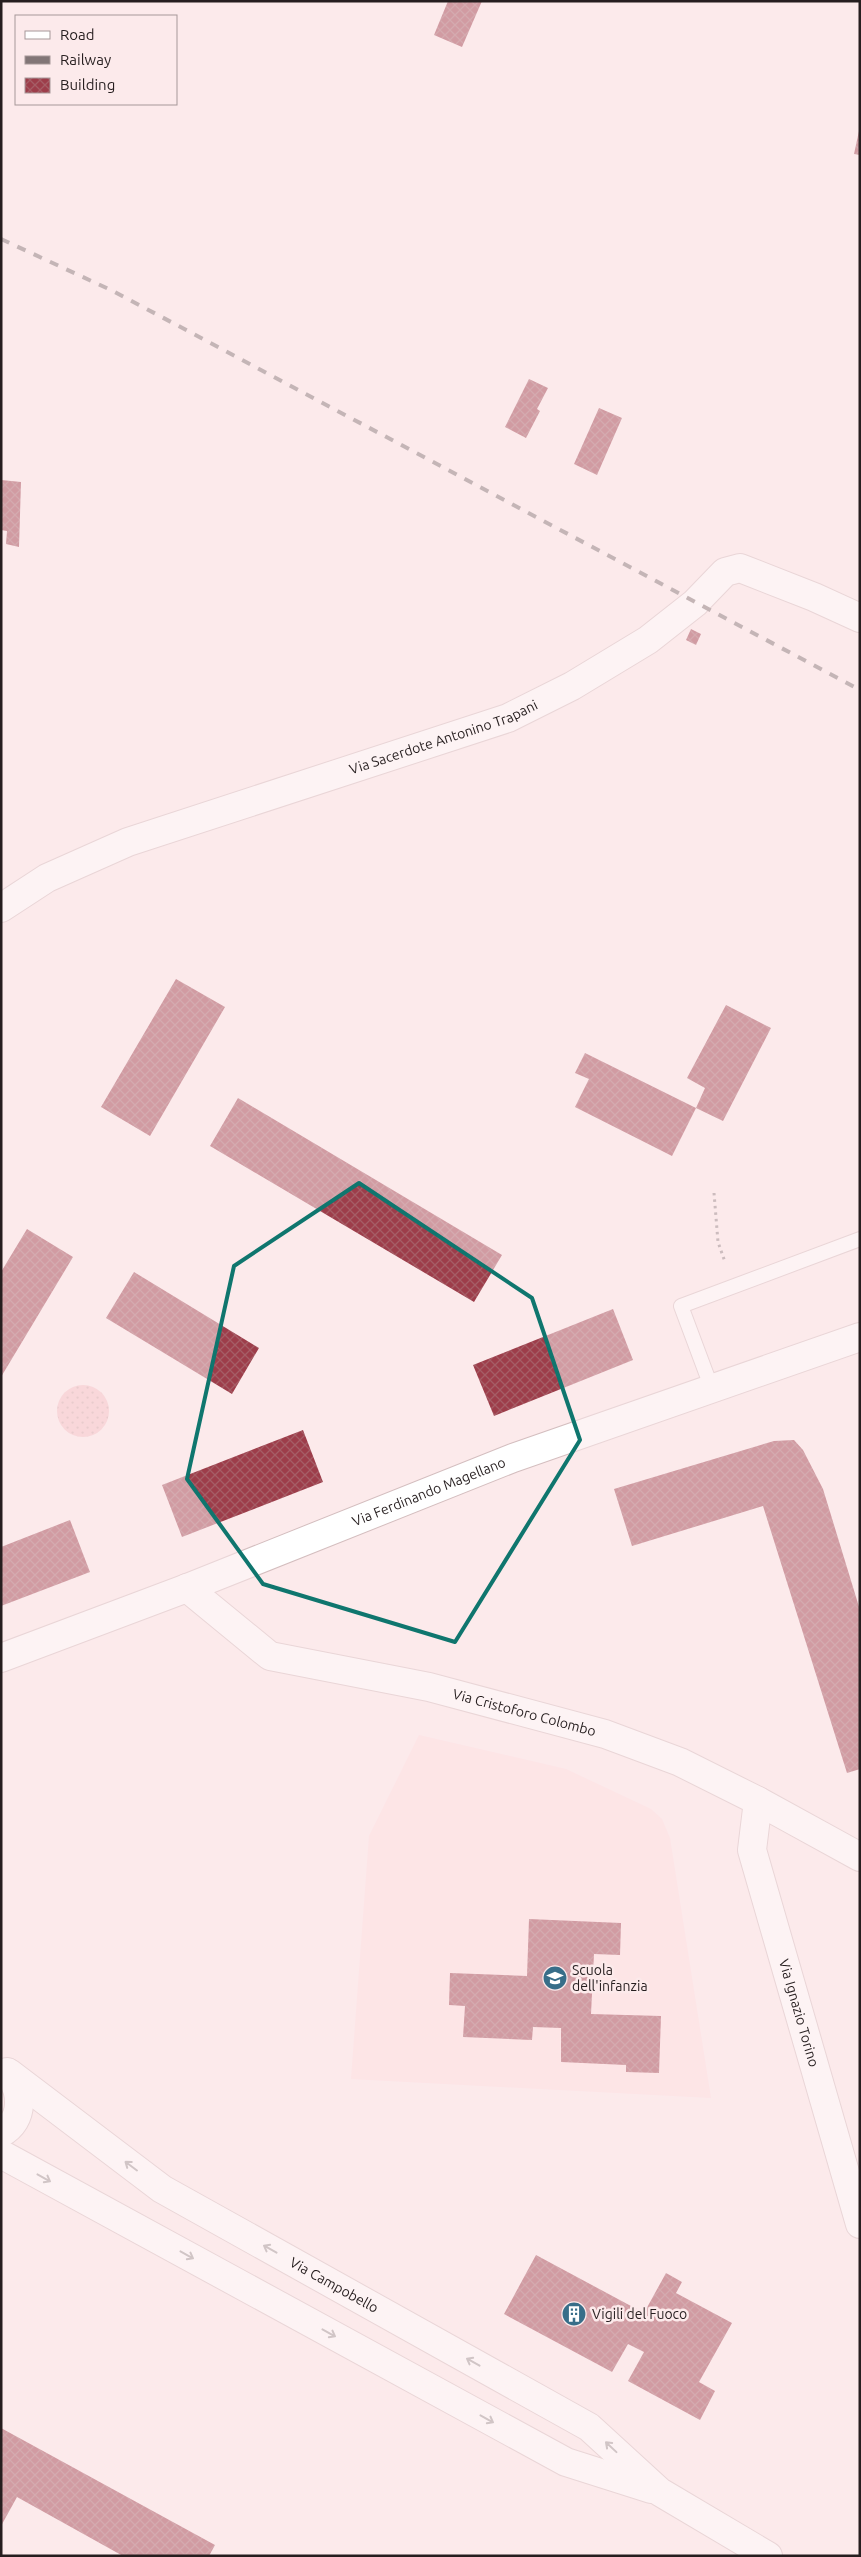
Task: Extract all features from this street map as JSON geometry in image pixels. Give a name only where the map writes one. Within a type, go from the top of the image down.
[{"type":"street","name":"Via Sacerdote Antonino Trapani","points":[[1,908],[47,878],[128,842],[508,718],[572,686],[648,640],[695,603],[725,572],[740,568],[814,597],[860,618]]},
{"type":"street","name":"Via Ferdinando Magellano","points":[[1,1658],[187,1588],[513,1458],[860,1336]]},
{"type":"street","name":"Via Cristoforo Colombo","points":[[187,1588],[270,1656],[429,1687],[605,1734],[680,1762],[758,1801],[860,1857]]},
{"type":"street","name":"Via Ignazio Torino","points":[[758,1801],[752,1850],[860,2224]]},
{"type":"street","points":[[1,2133],[14,2121],[19,2109],[20,2096],[16,2084],[5,2070]]},
{"type":"street","name":"Via Campobello","points":[[5,2070],[162,2189],[589,2427],[660,2492],[768,2556]]},
{"type":"street","name":"Via Campobello","points":[[1,2154],[566,2462],[660,2492]]},
{"type":"lane","points":[[712,1389],[681,1306],[860,1239]]},
{"type":"path","points":[[714,1193],[718,1242],[734,1286]]},
{"type":"highlighted area","points":[[359,1183],[532,1298],[580,1440],[455,1642],[263,1584],[187,1479],[234,1266]]},
{"type":"shaded area","points":[[78,1385],[88,1385],[98,1389],[105,1396],[109,1411],[105,1426],[98,1433],[88,1437],[78,1437],[68,1433],[61,1426],[57,1416],[57,1406],[61,1396],[68,1389]]},
{"type":"shaded area","points":[[419,1735],[566,1769],[651,1809],[662,1819],[670,1838],[711,2098],[351,2079],[369,1836]]},
{"type":"building","points":[[448,1],[482,1],[462,47],[434,35]]},
{"type":"building","points":[[860,132],[860,155],[854,154]]},
{"type":"building","points":[[529,379],[548,388],[537,409],[540,411],[526,438],[505,427]]},
{"type":"building","points":[[599,408],[622,418],[597,475],[574,464]]},
{"type":"building","points":[[1,480],[21,482],[19,547],[6,544],[7,531],[1,530]]},
{"type":"building","points":[[691,629],[701,634],[696,645],[686,640]]},
{"type":"building","points":[[176,979],[225,1007],[150,1136],[101,1107]]},
{"type":"building","points":[[726,1005],[771,1028],[723,1121],[696,1108],[705,1088],[687,1078]]},
{"type":"building","points":[[585,1053],[696,1108],[672,1156],[575,1107],[589,1079],[575,1073]]},
{"type":"building","points":[[238,1098],[502,1255],[474,1302],[210,1146]]},
{"type":"building","points":[[27,1229],[73,1257],[1,1377],[1,1272]]},
{"type":"building","points":[[134,1272],[259,1348],[232,1394],[106,1318]]},
{"type":"building","points":[[613,1309],[633,1360],[494,1416],[473,1365]]},
{"type":"building","points":[[303,1430],[323,1482],[182,1537],[162,1485]]},
{"type":"building","points":[[794,1440],[803,1450],[823,1489],[860,1610],[860,1769],[847,1773],[763,1506],[632,1546],[614,1489],[774,1441]]},
{"type":"building","points":[[70,1520],[90,1572],[1,1606],[1,1547]]},
{"type":"building","points":[[529,1919],[621,1923],[620,1955],[594,1954],[591,2014],[661,2016],[659,2073],[626,2072],[626,2065],[561,2062],[561,2028],[533,2027],[532,2040],[463,2037],[465,2006],[449,2005],[450,1973],[527,1976]]},
{"type":"building","points":[[536,2255],[644,2313],[666,2273],[682,2282],[676,2293],[732,2323],[699,2382],[715,2391],[700,2420],[628,2381],[644,2352],[628,2344],[612,2372],[504,2314]]},
{"type":"building","points":[[1,2428],[215,2545],[209,2556],[123,2556],[17,2497],[1,2526]]},
{"type":"railway","points":[[1,239],[113,291],[860,690]]},
{"type":"place","name":"Scuola dell'infanzia","points":[[555,1978]]},
{"type":"place","name":"Vigili del Fuoco","points":[[574,2314]]}]
